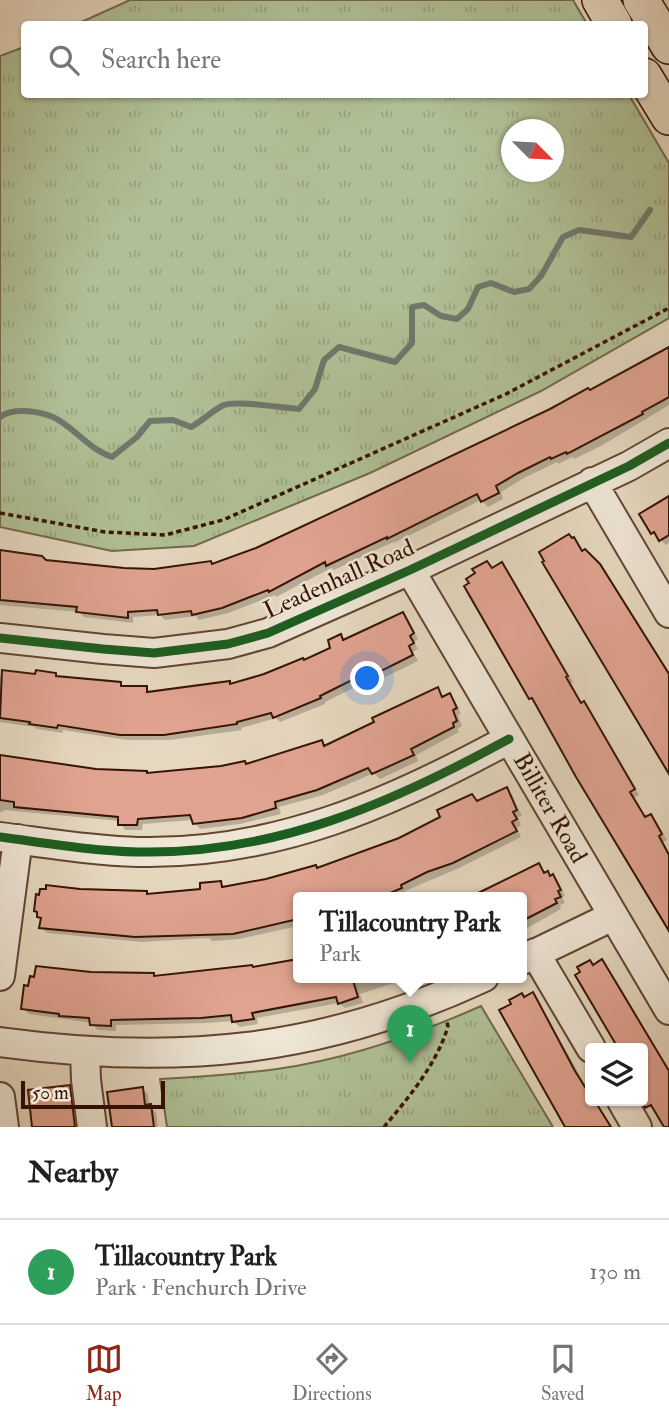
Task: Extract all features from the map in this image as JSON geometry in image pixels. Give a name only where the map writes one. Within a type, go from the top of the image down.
[{"type":"main road","points":[[600,0],[612,21]]},
{"type":"main road","points":[[641,0],[669,46]]},
{"type":"main road","points":[[648,81],[669,117]]},
{"type":"street","name":"Leadenhall Road","points":[[0,638],[154,653],[228,644],[268,633],[410,570],[629,466],[669,443]]},
{"type":"street","points":[[592,482],[669,613]]},
{"type":"street","name":"Billiter Road","points":[[410,570],[669,1010]]},
{"type":"street","points":[[0,976],[9,838],[139,852],[225,846],[271,838],[324,825],[359,812],[509,739]]},
{"type":"street","points":[[588,1043],[529,956],[613,916]]},
{"type":"street","points":[[0,1042],[85,1052],[190,1054],[302,1039],[360,1025],[418,1007],[471,983]]},
{"type":"street","points":[[85,1052],[92,1127]]},
{"type":"street","points":[[0,1097],[4,1127]]},
{"type":"street","points":[[625,1106],[637,1127]]},
{"type":"path","points":[[0,513],[105,532],[164,535],[223,520],[506,394],[669,307]]},
{"type":"path","points":[[384,1127],[433,1059],[445,1038],[448,1026],[446,1020]]},
{"type":"green space","points":[[130,0],[573,0],[585,21],[84,21]]},
{"type":"green space","points":[[21,48],[21,98],[631,98],[669,163],[669,318],[541,391],[370,473],[194,546],[112,551],[0,527],[0,56]]},
{"type":"green space","points":[[481,1006],[553,1127],[167,1127],[160,1079],[262,1071],[330,1059],[407,1036]]},
{"type":"building","points":[[669,347],[669,397],[642,412],[643,414],[567,454],[566,452],[551,459],[550,457],[518,473],[496,486],[499,493],[481,502],[477,494],[387,539],[326,566],[325,562],[269,592],[268,590],[222,608],[192,615],[191,611],[158,615],[157,610],[128,612],[128,618],[76,612],[77,607],[0,600],[0,550],[42,556],[46,560],[124,568],[154,569],[211,561],[212,564],[256,548],[365,497],[550,409],[588,388],[590,390]]},
{"type":"building","points":[[669,496],[669,535],[659,541],[654,532],[651,534],[639,514]]},
{"type":"building","points":[[569,534],[574,537],[582,551],[585,549],[600,564],[669,674],[669,774],[542,562],[544,561],[539,552]]},
{"type":"building","points":[[487,561],[492,568],[502,562],[581,703],[584,701],[635,789],[630,792],[645,817],[651,814],[662,834],[659,836],[669,855],[669,931],[464,586],[469,583],[466,579],[475,573],[472,569]]},
{"type":"building","points":[[403,612],[414,633],[410,636],[414,643],[409,646],[413,655],[373,675],[372,670],[320,696],[321,698],[273,718],[271,713],[237,724],[164,735],[120,735],[0,718],[2,670],[35,674],[36,670],[56,673],[56,676],[121,682],[121,686],[147,686],[147,692],[230,681],[230,684],[303,658],[304,660],[330,648],[328,640],[341,634],[343,640]]},
{"type":"building","points":[[438,687],[442,697],[450,693],[457,708],[453,710],[457,721],[453,723],[454,727],[411,749],[414,755],[372,774],[368,768],[317,790],[275,802],[276,808],[242,818],[193,824],[190,815],[138,819],[137,825],[118,825],[118,817],[14,807],[14,802],[0,800],[0,755],[96,769],[147,773],[245,761],[246,764],[322,740],[324,746],[374,722],[372,718]]},
{"type":"building","points":[[507,787],[517,810],[513,812],[517,819],[512,822],[517,831],[453,863],[427,872],[393,892],[293,892],[293,920],[233,934],[135,937],[39,928],[41,918],[37,917],[37,912],[34,911],[36,894],[39,895],[40,889],[46,889],[46,885],[147,891],[147,894],[200,889],[200,883],[221,881],[222,887],[266,879],[316,865],[317,868],[399,838],[440,817],[437,810],[472,794],[477,801]]},
{"type":"building","points":[[539,863],[544,873],[548,871],[550,876],[553,874],[561,890],[558,891],[561,897],[555,899],[557,903],[527,918],[527,892],[480,892]]},
{"type":"building","points":[[602,959],[669,1071],[669,1127],[664,1127],[651,1105],[645,1108],[644,1106],[648,1106],[648,1043],[615,1043],[575,975],[580,972],[577,967],[590,960],[593,965]]},
{"type":"building","points":[[293,960],[293,983],[354,983],[358,997],[338,1004],[336,997],[252,1013],[254,1019],[232,1022],[231,1015],[111,1020],[111,1026],[90,1025],[89,1018],[21,1009],[24,985],[28,986],[30,976],[34,977],[36,966],[91,972],[154,973],[154,976],[253,967]]},
{"type":"building","points":[[533,992],[585,1087],[585,1106],[598,1106],[611,1127],[565,1127],[499,1010],[511,1004],[509,1000],[522,993],[524,997]]},
{"type":"building","points":[[70,1085],[75,1127],[32,1127],[28,1090]]},
{"type":"building","points":[[143,1087],[145,1105],[151,1104],[154,1127],[112,1127],[107,1092]]},
{"type":"waterway","points":[[0,417],[12,412],[26,411],[53,417],[95,449],[112,457],[137,437],[150,421],[173,420],[191,427],[221,406],[230,404],[299,409],[315,389],[324,360],[339,347],[395,362],[412,343],[412,307],[424,305],[441,316],[457,319],[468,309],[478,287],[491,283],[514,292],[529,289],[541,276],[563,237],[579,230],[631,237],[650,210]]},
{"type":"cycle path","points":[[0,638],[154,653],[228,644],[268,633],[410,570],[629,466],[669,443]]},
{"type":"cycle path","points":[[0,837],[138,852],[188,851],[237,845],[331,821],[376,804],[509,739]]},
{"type":"place","name":"Tillacountry Park","points":[[410,1063]]}]
